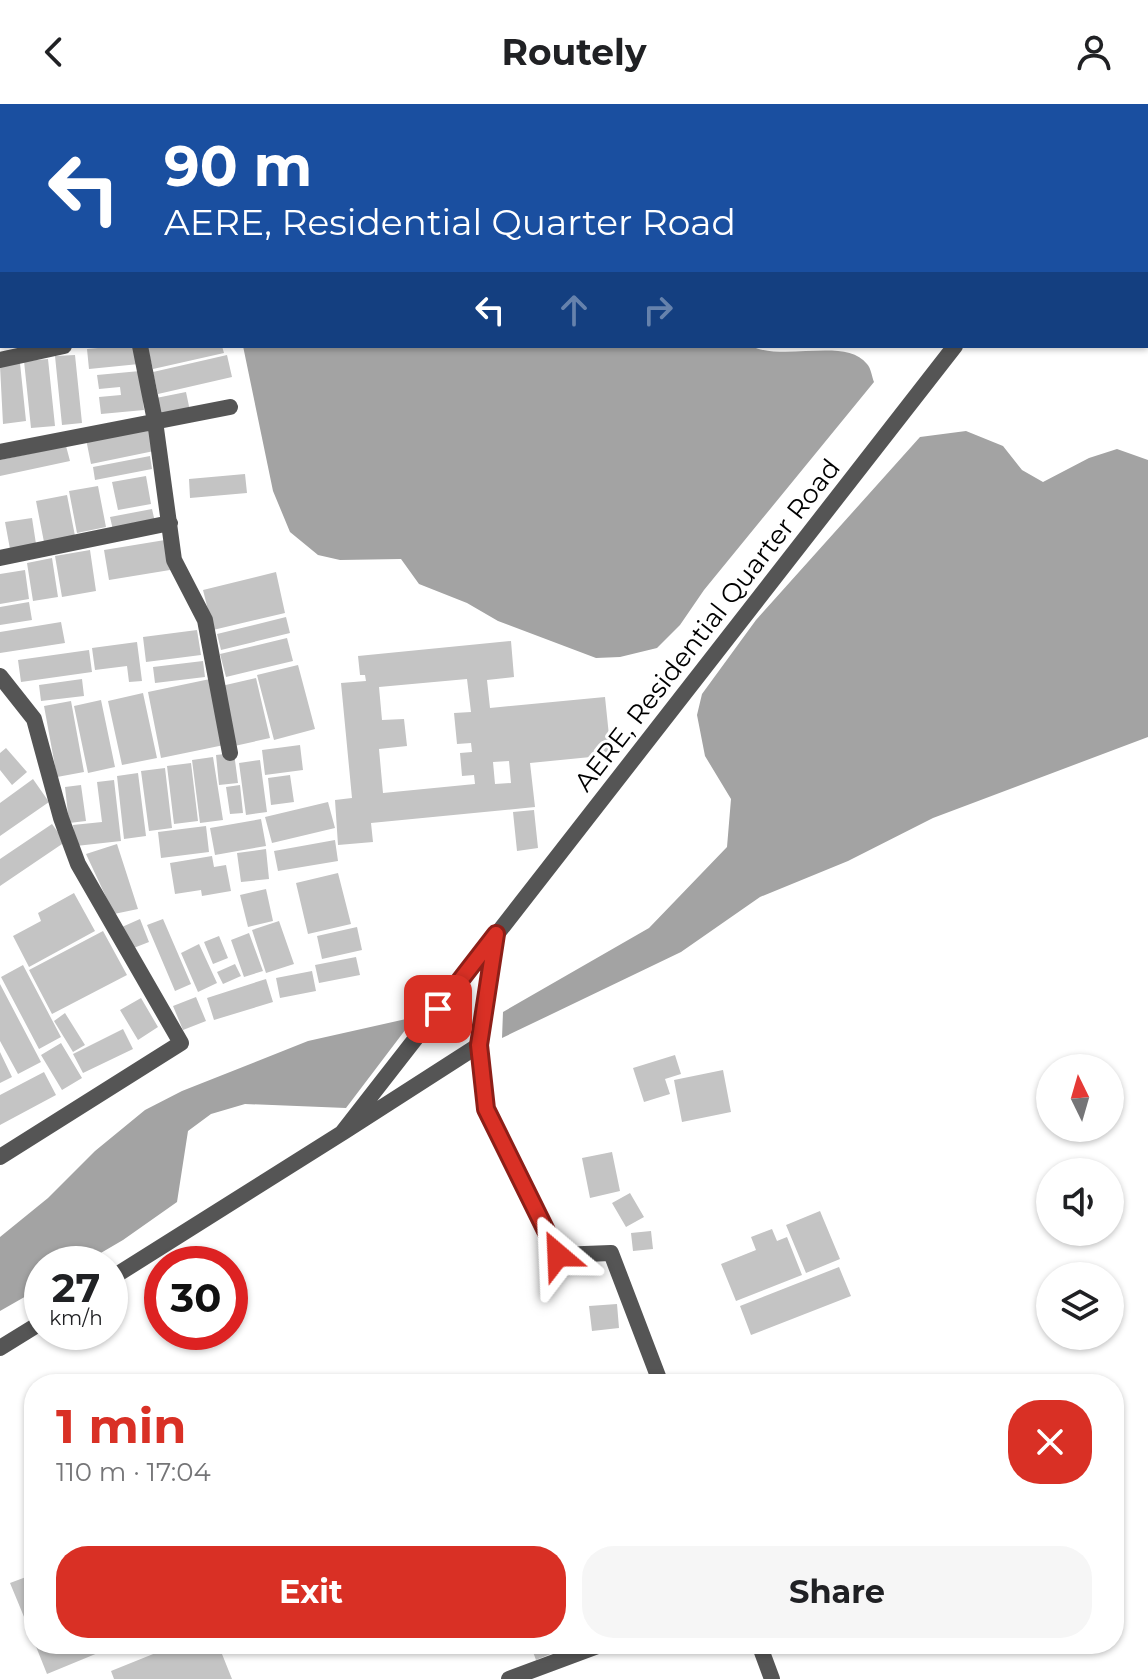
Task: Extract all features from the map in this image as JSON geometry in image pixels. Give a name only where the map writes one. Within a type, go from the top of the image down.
[{"type":"street","points":[[0,360],[55,348]]},
{"type":"street","points":[[140,348],[155,421],[174,560],[205,620],[230,753]]},
{"type":"street","name":"AERE, Residential Quarter Road","points":[[342,1133],[953,348]]},
{"type":"street","points":[[0,452],[230,407]]},
{"type":"street","points":[[0,558],[170,523]]},
{"type":"street","points":[[0,676],[34,719],[61,818],[78,864],[181,1043],[0,1157]]},
{"type":"street","name":"AERE, Residential Quarter Road","points":[[496,934],[479,1045],[486,1109],[558,1255],[611,1253],[657,1374]]},
{"type":"street","points":[[128,1268],[479,1045]]},
{"type":"street","points":[[0,1348],[24,1333]]},
{"type":"street","points":[[509,1679],[576,1654]]},
{"type":"street","points":[[763,1654],[772,1679]]},
{"type":"shaded area","points":[[243,348],[758,348],[780,352],[830,351],[857,356],[867,364],[874,382],[704,590],[680,625],[657,648],[620,657],[596,658],[498,621],[467,603],[419,584],[401,559],[340,560],[318,555],[290,532],[273,491]]},
{"type":"shaded area","points":[[966,431],[1003,446],[1022,470],[1043,482],[1089,458],[1117,449],[1148,460],[1148,737],[933,818],[848,861],[760,897],[681,952],[502,1038],[503,1012],[649,928],[727,847],[731,799],[705,756],[697,715],[702,694],[756,620],[920,437]]},
{"type":"shaded area","points":[[415,1017],[346,1108],[245,1104],[211,1114],[188,1131],[177,1202],[123,1240],[113,1246],[24,1246],[24,1297],[0,1311],[0,1237],[48,1198],[95,1151],[145,1110],[182,1091],[308,1041]]},
{"type":"building","points":[[137,348],[139,364],[89,369],[87,349]]},
{"type":"building","points":[[148,348],[223,348],[224,353],[153,369]]},
{"type":"building","points":[[75,355],[82,423],[62,425],[55,356]]},
{"type":"building","points":[[227,355],[232,377],[158,394],[153,372]]},
{"type":"building","points":[[48,359],[55,426],[31,428],[24,361]]},
{"type":"building","points":[[20,363],[26,421],[3,424],[0,366]]},
{"type":"building","points":[[140,371],[144,410],[101,414],[99,397],[121,395],[120,387],[99,389],[97,375]]},
{"type":"building","points":[[186,392],[190,411],[160,417],[156,398]]},
{"type":"building","points":[[149,427],[154,451],[91,464],[86,439]]},
{"type":"building","points":[[66,446],[70,461],[0,476],[0,460]]},
{"type":"building","points":[[150,456],[152,469],[95,480],[93,467]]},
{"type":"building","points":[[245,474],[247,493],[190,498],[189,479]]},
{"type":"building","points":[[146,476],[151,504],[118,510],[112,482]]},
{"type":"building","points":[[98,486],[106,527],[77,533],[69,491]]},
{"type":"building","points":[[67,495],[75,536],[44,542],[36,501]]},
{"type":"building","points":[[152,509],[155,522],[113,530],[110,517]]},
{"type":"building","points":[[32,518],[36,544],[10,549],[5,522]]},
{"type":"building","points":[[165,540],[170,570],[109,580],[104,550]]},
{"type":"building","points":[[90,550],[96,591],[62,597],[55,556]]},
{"type":"building","points":[[52,558],[58,597],[33,601],[27,563]]},
{"type":"building","points":[[25,570],[29,599],[0,604],[0,574]]},
{"type":"building","points":[[276,572],[285,613],[213,630],[203,590]]},
{"type":"building","points":[[29,602],[32,620],[0,625],[0,607]]},
{"type":"building","points":[[286,617],[290,633],[221,650],[217,634]]},
{"type":"building","points":[[61,622],[65,643],[0,653],[0,632]]},
{"type":"building","points":[[197,630],[201,655],[146,662],[143,637]]},
{"type":"building","points":[[287,638],[293,661],[226,677],[220,654]]},
{"type":"building","points":[[511,641],[514,677],[487,680],[490,708],[605,697],[611,755],[530,763],[535,807],[371,823],[373,842],[338,845],[335,800],[352,798],[341,683],[366,681],[365,675],[360,675],[358,656]],"holes":[[[467,679],[471,712],[454,713],[457,744],[471,743],[472,752],[460,753],[462,776],[474,775],[475,784],[383,793],[379,749],[407,746],[404,719],[382,720],[379,687]],[[509,761],[511,783],[495,784],[493,762]]]},
{"type":"building","points":[[137,642],[142,681],[129,682],[127,666],[95,670],[92,648]]},
{"type":"building","points":[[89,650],[92,672],[21,682],[18,660]]},
{"type":"building","points":[[203,661],[205,677],[155,683],[153,667]]},
{"type":"building","points":[[298,665],[315,729],[274,740],[257,675]]},
{"type":"building","points":[[256,678],[270,738],[230,747],[217,687]]},
{"type":"building","points":[[82,679],[84,696],[41,701],[39,685]]},
{"type":"building","points":[[210,679],[224,745],[161,758],[148,692]]},
{"type":"building","points":[[143,693],[157,758],[122,765],[108,701]]},
{"type":"building","points":[[101,700],[115,767],[88,773],[74,706]]},
{"type":"building","points":[[71,701],[84,772],[57,777],[44,706]]},
{"type":"building","points":[[300,745],[303,770],[265,775],[262,750]]},
{"type":"building","points":[[6,748],[27,772],[12,785],[0,770],[0,753]]},
{"type":"building","points":[[234,753],[238,783],[219,785],[216,755]]},
{"type":"building","points":[[213,757],[223,820],[200,823],[192,760]]},
{"type":"building","points":[[260,760],[267,812],[246,815],[239,763]]},
{"type":"building","points":[[191,763],[198,821],[174,824],[167,766]]},
{"type":"building","points":[[165,768],[172,828],[149,831],[141,771]]},
{"type":"building","points":[[138,773],[146,836],[124,839],[117,776]]},
{"type":"building","points":[[290,775],[294,802],[271,805],[268,778]]},
{"type":"building","points":[[33,779],[49,802],[0,836],[0,803]]},
{"type":"building","points":[[114,780],[121,841],[76,846],[73,825],[102,822],[97,782]]},
{"type":"building","points":[[81,785],[86,821],[69,823],[65,787]]},
{"type":"building","points":[[240,785],[243,813],[230,814],[226,787]]},
{"type":"building","points":[[328,802],[335,828],[272,843],[265,817]]},
{"type":"building","points":[[534,810],[538,848],[517,851],[513,812]]},
{"type":"building","points":[[261,819],[266,846],[215,855],[210,828]]},
{"type":"building","points":[[52,824],[65,842],[0,886],[0,859]]},
{"type":"building","points":[[206,826],[209,852],[161,858],[158,832]]},
{"type":"building","points":[[335,840],[338,861],[278,871],[274,851]]},
{"type":"building","points":[[117,844],[138,909],[114,914],[86,854]]},
{"type":"building","points":[[266,849],[269,879],[241,882],[237,853]]},
{"type":"building","points":[[212,856],[214,867],[226,865],[231,891],[202,896],[201,890],[175,894],[170,863]]},
{"type":"building","points":[[338,873],[351,924],[308,934],[296,883]]},
{"type":"building","points":[[266,889],[273,921],[248,927],[240,895]]},
{"type":"building","points":[[74,893],[95,931],[29,967],[13,936],[41,921],[38,913]]},
{"type":"building","points":[[140,919],[149,942],[131,949],[122,927]]},
{"type":"building","points":[[163,919],[191,984],[175,991],[147,925]]},
{"type":"building","points":[[279,921],[294,964],[266,973],[252,930]]},
{"type":"building","points":[[357,927],[362,950],[322,959],[317,936]]},
{"type":"building","points":[[103,931],[127,975],[52,1014],[29,970]]},
{"type":"building","points":[[249,933],[263,971],[244,977],[231,940]]},
{"type":"building","points":[[219,936],[228,958],[213,964],[204,942]]},
{"type":"building","points":[[199,944],[217,983],[198,992],[181,953]]},
{"type":"building","points":[[356,957],[360,975],[319,983],[315,965]]},
{"type":"building","points":[[235,964],[241,976],[223,984],[217,972]]},
{"type":"building","points":[[23,965],[61,1037],[39,1049],[1,977]]},
{"type":"building","points":[[312,971],[316,991],[280,998],[276,978]]},
{"type":"building","points":[[266,979],[273,1002],[214,1020],[207,998]]},
{"type":"building","points":[[0,984],[41,1062],[18,1074],[0,1041]]},
{"type":"building","points":[[196,997],[206,1021],[183,1030],[173,1006]]},
{"type":"building","points":[[141,998],[158,1027],[138,1040],[120,1010]]},
{"type":"building","points":[[65,1013],[85,1045],[73,1052],[54,1021]]},
{"type":"building","points":[[123,1029],[133,1049],[83,1073],[73,1054]]},
{"type":"building","points":[[61,1043],[82,1078],[62,1090],[41,1055]]},
{"type":"building","points":[[0,1052],[12,1077],[0,1083]]},
{"type":"building","points":[[675,1055],[681,1074],[665,1079],[670,1094],[644,1102],[633,1068]]},
{"type":"building","points":[[723,1070],[731,1112],[682,1122],[674,1080]]},
{"type":"building","points":[[44,1072],[56,1095],[0,1125],[0,1095]]},
{"type":"building","points":[[612,1152],[620,1191],[590,1198],[582,1158]]},
{"type":"building","points":[[630,1193],[644,1217],[626,1227],[612,1203]]},
{"type":"building","points":[[820,1211],[840,1259],[806,1273],[786,1225]]},
{"type":"building","points":[[772,1229],[777,1241],[787,1237],[802,1275],[736,1301],[721,1264],[756,1250],[751,1237]]},
{"type":"building","points":[[651,1231],[653,1249],[633,1251],[631,1233]]},
{"type":"building","points":[[839,1267],[851,1296],[751,1335],[740,1306]]},
{"type":"building","points":[[617,1304],[619,1328],[592,1331],[589,1306]]},
{"type":"building","points":[[24,1578],[24,1617],[10,1583]]},
{"type":"building","points":[[39,1654],[95,1654],[47,1674]]},
{"type":"building","points":[[153,1654],[222,1654],[232,1679],[114,1679],[111,1671]]},
{"type":"building","points":[[534,1654],[551,1654],[536,1660]]},
{"type":"route","points":[[438,1009],[496,934],[479,1045],[486,1109],[558,1255]]}]
